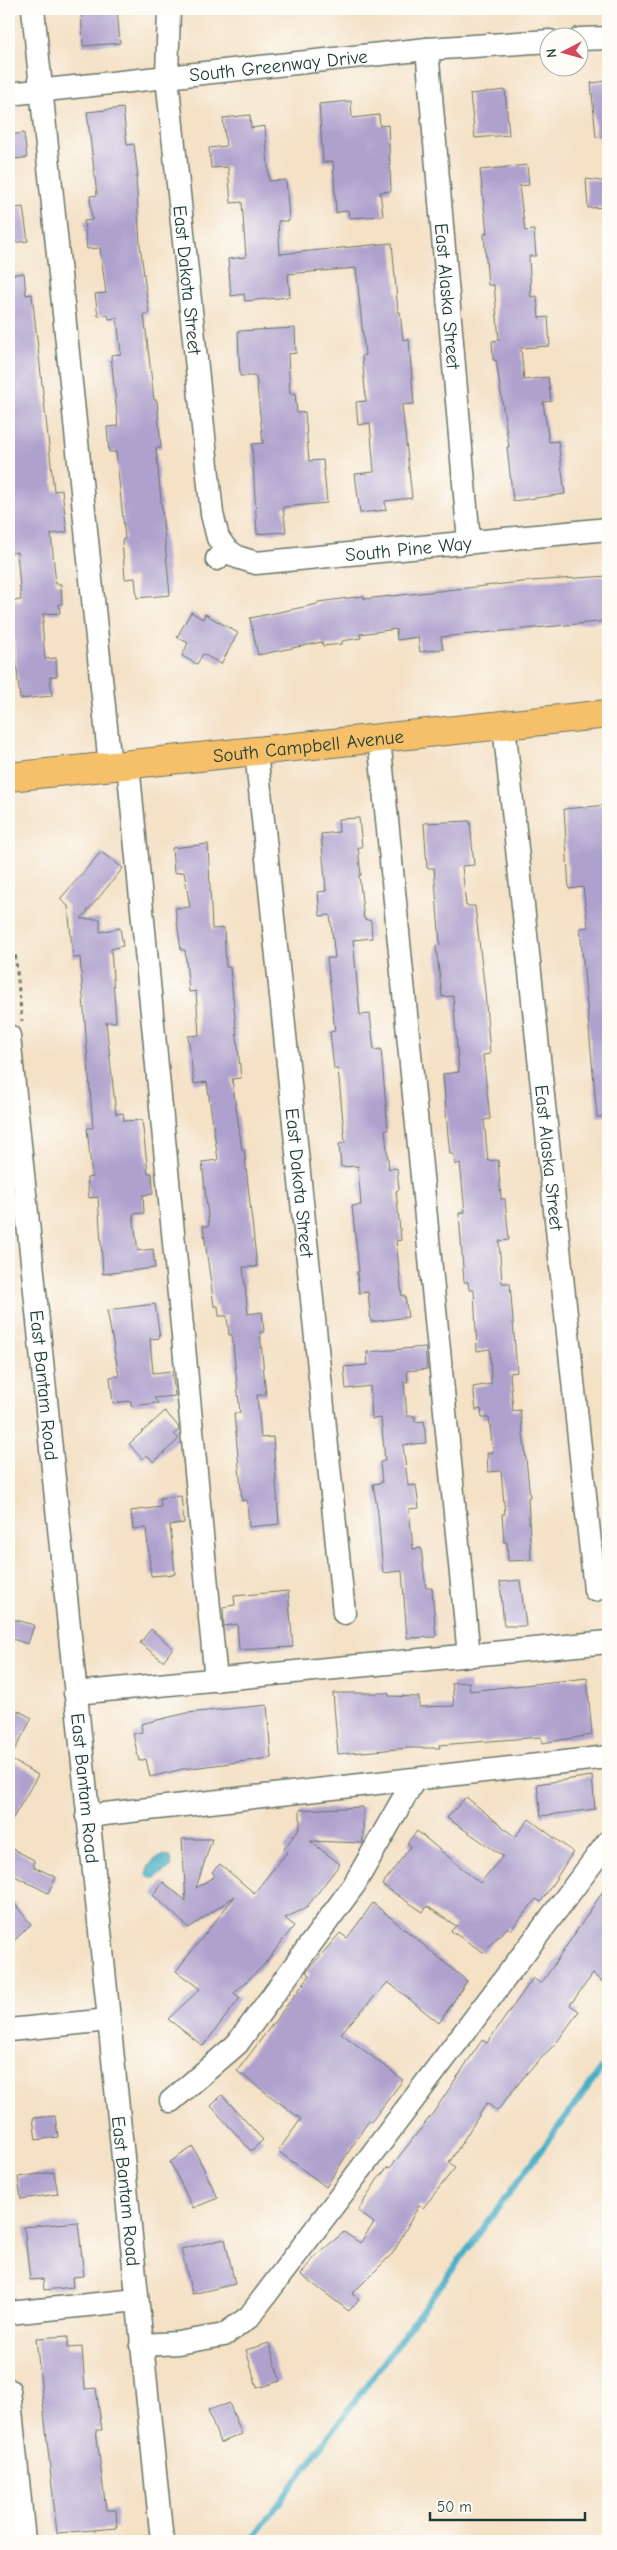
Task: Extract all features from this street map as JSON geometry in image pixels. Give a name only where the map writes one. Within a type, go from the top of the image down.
[{"type":"main road","name":"South Campbell Avenue","points":[[9,776],[608,714]]},
{"type":"street","points":[[32,9],[119,765],[216,1680]]},
{"type":"street","name":"East Dakota Street","points":[[169,9],[168,76],[212,514],[222,554]]},
{"type":"street","points":[[590,39],[608,38]]},
{"type":"street","name":"South Greenway Drive","points":[[9,94],[427,49],[540,42]]},
{"type":"street","name":"East Alaska Street","points":[[427,49],[469,542]]},
{"type":"street","name":"South Pine Way","points":[[222,554],[256,563],[608,529]]},
{"type":"street","name":"East Alaska Street","points":[[504,725],[595,1590]]},
{"type":"street","points":[[379,738],[469,1656]]},
{"type":"street","name":"East Dakota Street","points":[[256,751],[344,1613]]},
{"type":"street","name":"East Bantam Road","points":[[9,1036],[162,2541]]},
{"type":"street","points":[[75,1693],[608,1642]]},
{"type":"street","points":[[87,1816],[608,1758]]},
{"type":"street","points":[[171,2101],[237,2044],[354,1885],[414,1780]]},
{"type":"street","points":[[141,2345],[178,2343],[224,2335],[249,2317],[608,1842]]},
{"type":"street","points":[[9,2030],[109,2020]]},
{"type":"street","points":[[9,2313],[137,2300]]},
{"type":"street","points":[[9,2396],[24,2541]]},
{"type":"water","points":[[166,1855],[171,1857],[172,1866],[155,1878],[150,1878],[146,1874],[150,1864],[155,1859]]},
{"type":"building","points":[[81,9],[117,9],[120,43],[83,46]]},
{"type":"building","points":[[608,81],[608,136],[596,137],[591,83]]},
{"type":"building","points":[[505,90],[509,135],[475,138],[470,94]]},
{"type":"building","points":[[351,101],[352,118],[379,115],[380,126],[388,125],[391,191],[380,192],[383,216],[349,218],[348,210],[336,213],[333,161],[323,162],[319,104]]},
{"type":"building","points":[[123,108],[127,145],[134,144],[138,177],[136,177],[140,244],[149,314],[144,314],[154,400],[157,400],[161,448],[156,448],[170,595],[137,598],[135,578],[125,579],[122,540],[125,539],[116,452],[109,452],[107,427],[118,426],[111,355],[121,354],[117,318],[109,319],[108,315],[98,316],[95,294],[106,293],[100,248],[87,249],[84,221],[92,220],[90,196],[97,195],[87,112]]},
{"type":"building","points":[[250,115],[251,128],[265,126],[269,181],[286,180],[289,221],[278,221],[280,254],[392,243],[398,312],[400,312],[403,340],[409,339],[414,404],[402,405],[412,498],[385,501],[386,510],[360,513],[355,474],[374,472],[370,423],[358,425],[356,402],[366,401],[362,356],[365,355],[356,268],[288,274],[290,297],[245,301],[244,294],[231,296],[228,259],[246,257],[242,202],[231,203],[228,167],[211,168],[209,148],[226,146],[223,118]]},
{"type":"building","points":[[24,133],[27,158],[9,159],[9,135]]},
{"type":"building","points":[[527,165],[529,185],[519,186],[525,231],[534,230],[536,256],[529,256],[531,297],[537,296],[539,318],[548,317],[550,346],[521,348],[524,380],[548,377],[551,401],[543,402],[549,442],[558,441],[565,494],[513,501],[507,447],[509,447],[496,360],[493,360],[492,341],[499,340],[494,285],[488,285],[484,234],[487,233],[480,170]]},
{"type":"building","points":[[586,179],[608,182],[608,207],[588,208]]},
{"type":"building","points":[[23,207],[28,241],[9,243],[9,209]]},
{"type":"building","points":[[24,273],[26,295],[32,294],[54,491],[62,490],[67,532],[51,534],[56,584],[61,584],[62,604],[59,604],[60,613],[43,614],[44,622],[42,622],[45,659],[56,658],[57,676],[50,677],[52,696],[20,699],[10,601],[21,600],[17,552],[11,553],[9,528],[9,275]]},
{"type":"building","points":[[295,328],[296,353],[288,354],[290,394],[295,393],[297,413],[305,412],[309,461],[323,460],[327,503],[283,507],[286,532],[257,534],[252,444],[263,443],[256,376],[240,376],[238,331]]},
{"type":"building","points":[[608,576],[608,621],[441,637],[443,649],[420,652],[418,637],[397,640],[396,629],[360,634],[361,638],[342,641],[342,644],[323,646],[322,642],[258,655],[250,618],[318,604],[318,602],[364,596],[364,599],[531,581]]},
{"type":"building","points":[[191,612],[203,619],[205,614],[238,633],[221,664],[203,654],[197,664],[182,656],[188,643],[177,637]]},
{"type":"building","points":[[608,805],[608,842],[605,842],[608,871],[608,916],[605,916],[608,944],[608,1116],[597,1117],[580,928],[588,927],[583,887],[569,889],[564,809]]},
{"type":"building","points":[[359,818],[362,847],[358,847],[361,875],[359,875],[364,919],[371,921],[372,938],[353,940],[360,1015],[370,1014],[374,1050],[381,1049],[388,1130],[385,1130],[389,1169],[397,1168],[399,1190],[396,1191],[401,1240],[396,1241],[402,1296],[405,1296],[408,1317],[371,1322],[368,1292],[359,1293],[357,1272],[359,1272],[352,1206],[361,1205],[358,1166],[341,1167],[339,1144],[345,1143],[338,1069],[334,1069],[330,1032],[335,1031],[327,958],[335,958],[330,915],[320,916],[318,892],[326,891],[321,834],[339,832],[338,819]]},
{"type":"building","points":[[470,821],[474,865],[462,866],[466,906],[475,906],[485,992],[490,1054],[483,1055],[490,1119],[484,1120],[488,1161],[498,1160],[501,1199],[505,1199],[509,1240],[499,1241],[502,1283],[510,1283],[517,1372],[510,1373],[513,1411],[520,1410],[525,1449],[530,1497],[528,1497],[531,1560],[508,1561],[507,1542],[504,1542],[502,1514],[505,1514],[501,1471],[488,1472],[487,1453],[493,1452],[489,1418],[482,1418],[481,1409],[476,1410],[473,1387],[491,1384],[490,1349],[477,1351],[474,1290],[469,1290],[468,1282],[464,1282],[459,1213],[465,1212],[460,1163],[455,1165],[454,1154],[450,1154],[448,1136],[443,1074],[459,1072],[453,996],[442,997],[436,946],[440,945],[434,868],[427,868],[424,823]]},
{"type":"building","points":[[208,844],[212,929],[224,928],[226,967],[230,967],[241,1078],[232,1079],[242,1150],[244,1149],[257,1267],[243,1267],[248,1314],[262,1312],[264,1332],[260,1332],[266,1395],[257,1395],[261,1438],[273,1437],[279,1524],[249,1527],[247,1500],[242,1501],[234,1413],[240,1413],[232,1335],[229,1335],[227,1316],[219,1316],[218,1306],[214,1306],[203,1226],[209,1226],[202,1162],[218,1160],[207,1082],[194,1084],[188,1036],[199,1035],[196,991],[189,992],[185,950],[181,950],[175,908],[190,907],[184,872],[174,873],[172,848]]},
{"type":"building","points":[[101,852],[123,868],[81,919],[100,919],[100,932],[120,928],[123,946],[111,949],[116,1022],[106,1022],[116,1114],[123,1113],[124,1121],[142,1120],[148,1173],[152,1173],[153,1194],[143,1195],[144,1213],[133,1214],[138,1251],[153,1249],[155,1268],[103,1274],[98,1197],[89,1198],[87,1178],[92,1177],[87,1128],[93,1128],[80,957],[73,958],[68,906],[60,899]]},
{"type":"building","points":[[155,1304],[160,1338],[150,1339],[153,1373],[172,1371],[175,1396],[154,1398],[158,1403],[131,1406],[131,1401],[113,1403],[110,1377],[119,1376],[107,1310]]},
{"type":"building","points":[[425,1347],[427,1369],[407,1371],[408,1382],[404,1382],[407,1416],[415,1416],[415,1422],[424,1421],[426,1443],[403,1445],[408,1486],[416,1485],[419,1508],[409,1509],[413,1549],[421,1548],[426,1588],[432,1588],[436,1637],[407,1638],[402,1571],[383,1573],[378,1513],[373,1484],[382,1483],[380,1462],[385,1461],[381,1418],[372,1419],[370,1386],[346,1389],[344,1367],[368,1365],[367,1352]]},
{"type":"building","points":[[165,1411],[178,1426],[179,1430],[174,1434],[179,1439],[154,1462],[147,1455],[142,1459],[129,1444]]},
{"type":"building","points":[[181,1496],[184,1523],[170,1525],[175,1574],[151,1576],[146,1528],[133,1529],[131,1511],[161,1507],[160,1498]]},
{"type":"building","points":[[520,1580],[526,1626],[504,1626],[500,1582]]},
{"type":"building","points":[[288,1591],[293,1647],[239,1650],[237,1624],[224,1626],[223,1607],[235,1605],[234,1596]]},
{"type":"building","points":[[9,1618],[34,1625],[28,1644],[9,1638]]},
{"type":"building","points":[[151,1629],[173,1648],[163,1661],[140,1643]]},
{"type":"building","points":[[587,1678],[592,1735],[542,1743],[541,1737],[439,1745],[440,1748],[409,1748],[338,1754],[333,1693],[388,1693],[389,1696],[419,1697],[419,1707],[454,1706],[452,1683],[469,1682],[470,1691]]},
{"type":"building","points":[[267,1705],[271,1758],[183,1769],[150,1777],[146,1759],[139,1761],[133,1734],[142,1732],[141,1724],[187,1713]]},
{"type":"building","points":[[9,1706],[32,1718],[10,1759],[38,1775],[9,1825]]},
{"type":"building","points":[[592,1776],[595,1809],[541,1816],[537,1784]]},
{"type":"building","points":[[466,1797],[515,1837],[529,1819],[573,1852],[541,1902],[536,1899],[511,1930],[508,1927],[483,1952],[451,1931],[456,1926],[427,1906],[423,1912],[382,1885],[411,1846],[407,1843],[417,1831],[480,1883],[503,1856],[447,1818]]},
{"type":"building","points":[[363,1807],[363,1843],[310,1841],[340,1864],[306,1908],[285,1918],[294,1926],[263,1966],[234,1993],[240,1998],[203,2046],[168,2019],[200,1989],[176,1971],[235,1896],[189,1928],[153,1895],[163,1882],[186,1901],[182,1839],[212,1839],[196,1888],[215,1876],[212,1872],[220,1864],[254,1893],[287,1852],[284,1849],[300,1827],[300,1810]]},
{"type":"building","points":[[9,1847],[34,1860],[34,1867],[56,1877],[48,1893],[9,1873]]},
{"type":"building","points":[[608,1884],[608,1987],[593,1974],[570,2005],[579,2011],[557,2042],[527,2073],[497,2111],[487,2103],[449,2163],[455,2168],[423,2208],[419,2205],[393,2253],[352,2294],[359,2299],[349,2311],[301,2275],[313,2258],[344,2232],[360,2243],[374,2223],[358,2211],[377,2180],[388,2167],[390,2168],[433,2113],[482,2040],[487,2043],[533,1978],[541,1984]]},
{"type":"building","points":[[9,1897],[31,1924],[9,1946]]},
{"type":"building","points":[[373,1903],[467,1981],[439,2023],[388,1982],[341,2033],[403,2080],[371,2122],[369,2120],[326,2187],[278,2151],[301,2119],[237,2071],[310,1975],[306,1972],[340,1933],[347,1938]]},
{"type":"building","points":[[222,2095],[263,2140],[251,2151],[211,2106]]},
{"type":"building","points":[[55,2116],[58,2137],[36,2140],[33,2118]]},
{"type":"building","points":[[193,2147],[218,2198],[193,2208],[170,2162]]},
{"type":"building","points":[[54,2172],[58,2194],[21,2199],[18,2177]]},
{"type":"building","points":[[78,2222],[84,2276],[72,2277],[73,2287],[44,2290],[43,2279],[30,2280],[24,2227]]},
{"type":"building","points":[[225,2239],[235,2284],[192,2294],[181,2249]]},
{"type":"building","points":[[68,2336],[68,2348],[82,2347],[85,2389],[96,2388],[102,2430],[96,2430],[106,2510],[116,2510],[117,2528],[57,2533],[36,2338]]},
{"type":"building","points":[[269,2343],[280,2381],[257,2388],[246,2350]]},
{"type":"building","points":[[229,2403],[242,2434],[220,2443],[208,2410]]},
{"type":"waterway","points":[[251,2541],[608,2060]]}]
